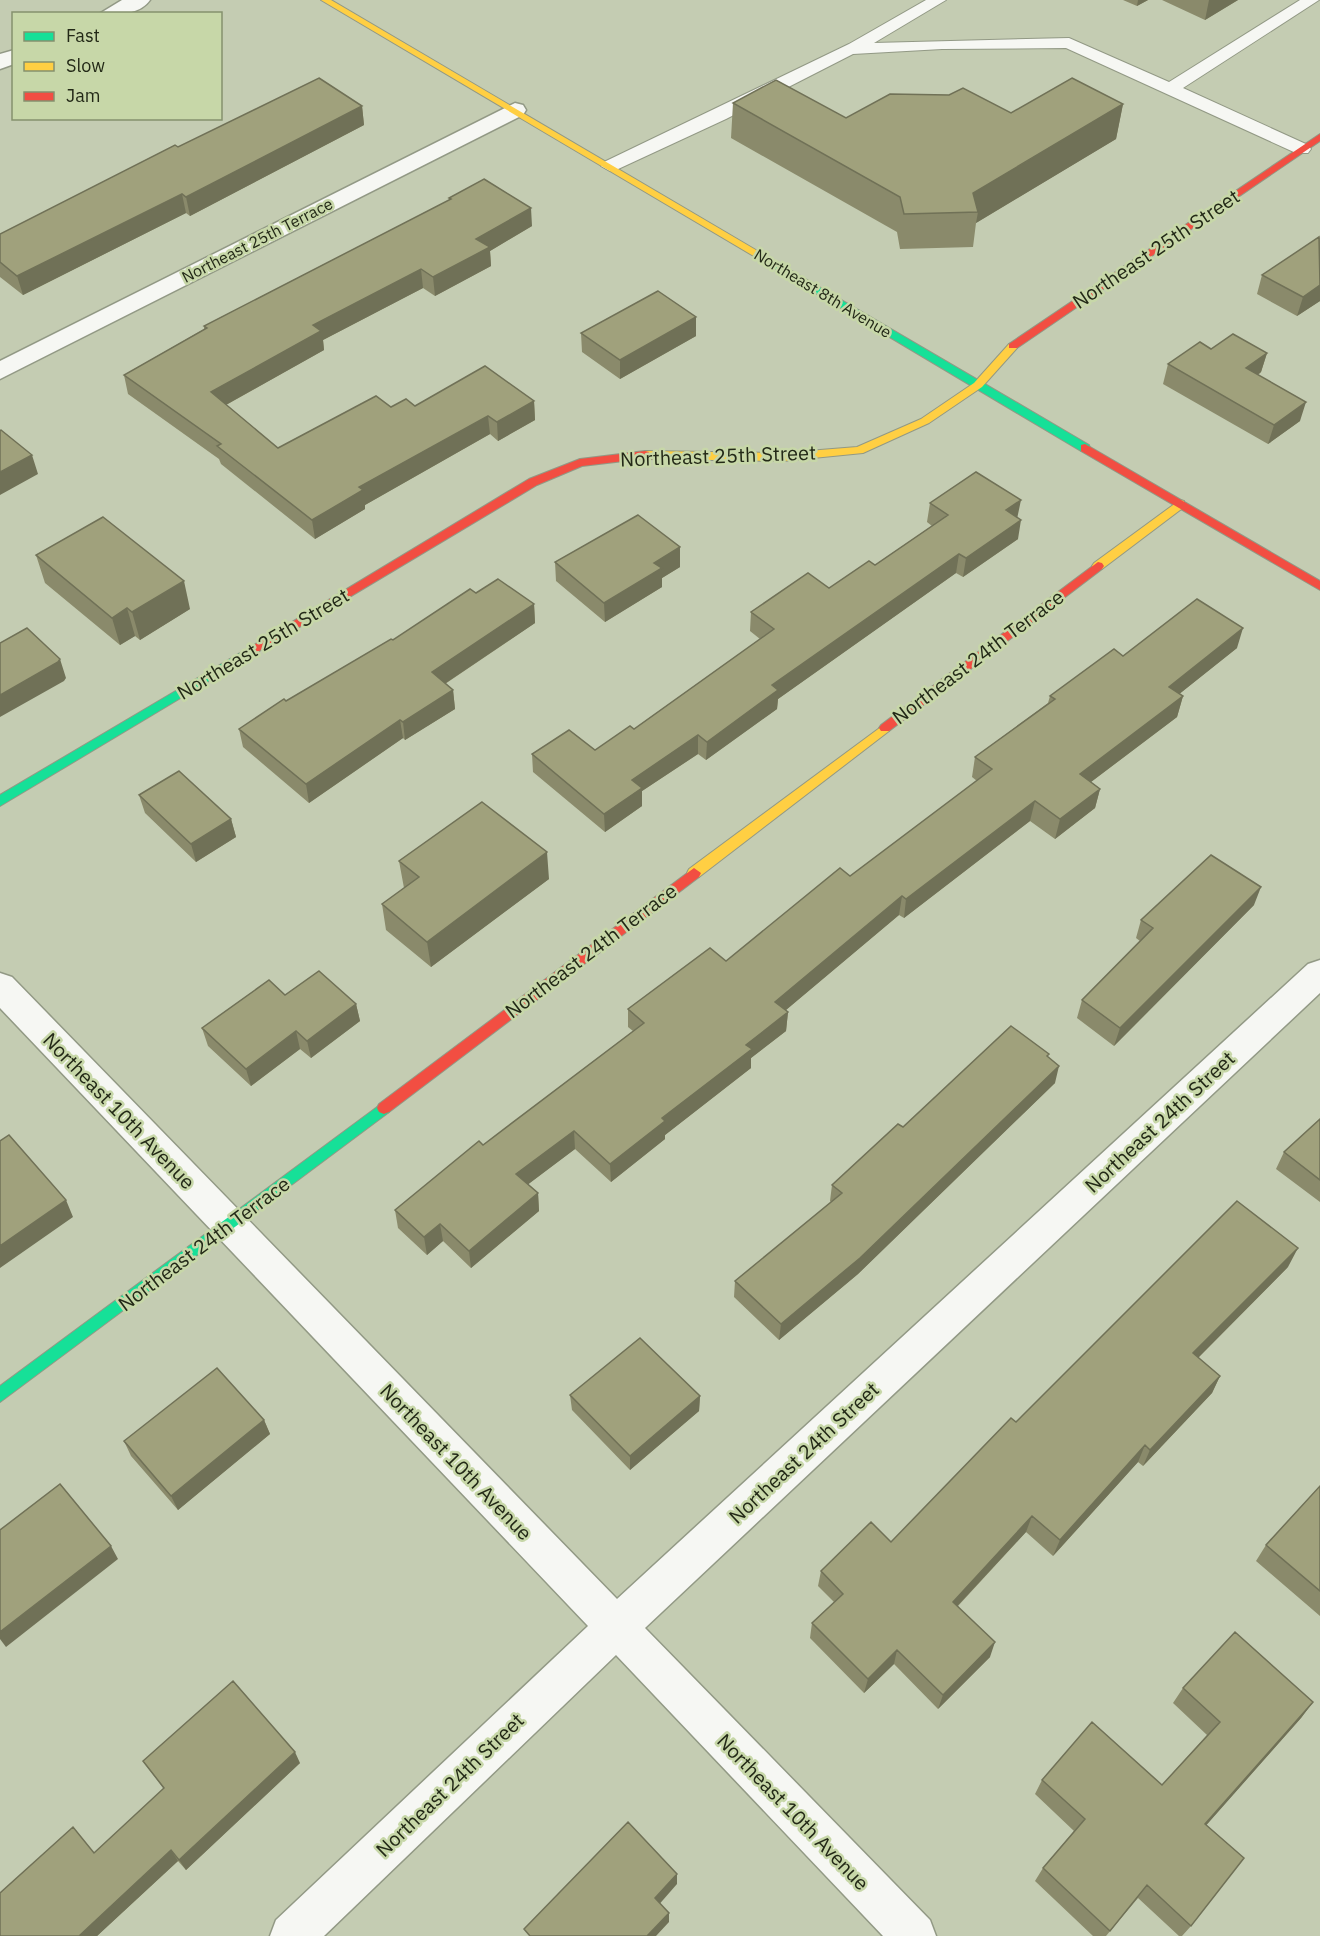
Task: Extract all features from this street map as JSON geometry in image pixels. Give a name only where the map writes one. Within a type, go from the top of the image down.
[{"type":"street","points":[[113,12],[139,0]]},
{"type":"street","name":"Northeast 8th Avenue","points":[[325,0],[1320,586]]},
{"type":"street","name":"Northeast 25th Terrace","points":[[0,371],[515,110]]},
{"type":"street","name":"Northeast 25th Street","points":[[0,801],[533,482],[580,464],[634,455],[783,457],[859,450],[925,421],[978,385],[1006,351],[1320,137]]},
{"type":"street","name":"Northeast 24th Terrace","points":[[0,1395],[229,1226],[1180,504]]},
{"type":"street","name":"Northeast 24th Street","points":[[292,1936],[615,1628],[1320,973]]},
{"type":"street","name":"Northeast 10th Avenue","points":[[0,986],[615,1628],[914,1936]]},
{"type":"lane","points":[[610,166],[720,115],[850,49],[938,0]]},
{"type":"lane","points":[[1172,88],[1311,0]]},
{"type":"lane","points":[[850,49],[942,44],[1069,43],[1302,149]]},
{"type":"building","points":[[319,78],[362,106],[186,197],[182,194],[17,276],[0,262],[0,234],[175,145],[178,147]]},
{"type":"building","points":[[1072,78],[1123,104],[973,193],[978,212],[904,214],[900,197],[733,103],[776,80],[846,118],[890,94],[949,95],[963,88],[1011,113]]},
{"type":"building","points":[[484,179],[531,208],[476,239],[490,247],[433,277],[421,269],[313,325],[321,331],[211,392],[278,448],[376,396],[391,407],[406,399],[415,406],[485,366],[534,401],[497,422],[488,416],[359,487],[363,490],[312,520],[217,446],[221,444],[124,375],[207,328],[204,326],[451,199],[449,198]]},
{"type":"building","points":[[1319,237],[1320,285],[1303,297],[1262,275]]},
{"type":"building","points":[[658,291],[696,317],[620,360],[581,333]]},
{"type":"building","points":[[1233,334],[1267,353],[1246,368],[1306,402],[1274,425],[1168,364],[1200,342],[1211,349]]},
{"type":"building","points":[[0,431],[32,455],[0,472]]},
{"type":"building","points":[[976,472],[1021,500],[1006,510],[1021,520],[966,558],[959,554],[772,685],[778,690],[707,742],[698,735],[632,780],[642,788],[604,814],[532,754],[569,730],[595,750],[630,726],[634,729],[774,629],[751,612],[808,573],[829,588],[869,561],[875,565],[948,515],[930,503]]},
{"type":"building","points":[[638,515],[680,547],[654,563],[662,568],[604,603],[555,562]]},
{"type":"building","points":[[103,517],[184,581],[132,612],[127,608],[112,618],[36,555]]},
{"type":"building","points":[[498,579],[534,604],[432,672],[453,690],[403,722],[400,720],[306,784],[239,729],[284,699],[286,701],[391,639],[393,640],[470,589],[476,593]]},
{"type":"building","points":[[1197,599],[1243,628],[1169,687],[1183,696],[1080,774],[1100,789],[1060,819],[1035,801],[906,899],[902,896],[775,1002],[788,1012],[746,1045],[752,1049],[662,1118],[665,1121],[610,1164],[574,1131],[516,1174],[538,1193],[469,1251],[440,1224],[424,1237],[395,1210],[479,1141],[483,1145],[644,1023],[628,1009],[710,948],[726,961],[840,868],[850,876],[992,769],[975,757],[1055,699],[1050,696],[1114,649],[1123,656]]},
{"type":"building","points":[[27,628],[60,659],[0,695],[0,643]]},
{"type":"building","points":[[179,771],[231,819],[191,844],[139,795]]},
{"type":"building","points":[[482,802],[547,852],[427,942],[382,904],[419,877],[399,861]]},
{"type":"building","points":[[1211,855],[1261,887],[1120,1028],[1082,1000],[1153,928],[1141,920]]},
{"type":"building","points":[[319,971],[356,1004],[307,1041],[296,1031],[246,1069],[202,1028],[269,980],[285,995]]},
{"type":"building","points":[[1011,1026],[1049,1054],[1047,1056],[1059,1066],[860,1258],[781,1324],[735,1281],[842,1193],[832,1185],[898,1124],[903,1127]]},
{"type":"building","points":[[1320,1119],[1320,1180],[1284,1152]]},
{"type":"building","points":[[9,1135],[66,1200],[0,1246],[0,1141]]},
{"type":"building","points":[[1237,1201],[1298,1248],[1193,1353],[1220,1376],[1150,1450],[1145,1445],[1060,1540],[1032,1516],[953,1602],[995,1642],[943,1695],[897,1650],[868,1679],[812,1623],[843,1594],[821,1571],[871,1522],[891,1542],[1011,1418],[1016,1422]]},
{"type":"building","points":[[640,1338],[700,1396],[630,1456],[570,1395]]},
{"type":"building","points":[[217,1368],[264,1420],[171,1496],[124,1441]]},
{"type":"building","points":[[60,1484],[111,1546],[0,1632],[0,1530]]},
{"type":"building","points":[[1320,1486],[1320,1591],[1266,1545]]},
{"type":"building","points":[[1235,1632],[1313,1702],[1205,1824],[1244,1858],[1191,1926],[1147,1885],[1110,1931],[1043,1868],[1085,1819],[1042,1780],[1092,1722],[1162,1785],[1220,1722],[1183,1688]]},
{"type":"building","points":[[233,1681],[295,1752],[179,1860],[171,1850],[79,1936],[0,1936],[0,1893],[73,1827],[94,1853],[164,1788],[143,1761]]},
{"type":"building","points":[[628,1822],[677,1874],[655,1898],[669,1913],[647,1936],[530,1936],[524,1929]]},
{"type":"traffic: fast","points":[[761,256],[1085,448]]},
{"type":"traffic: fast","points":[[0,801],[245,654]]},
{"type":"traffic: fast","points":[[0,1395],[384,1108]]},
{"type":"traffic: slow","points":[[325,0],[761,256]]},
{"type":"traffic: slow","points":[[645,455],[783,457],[859,450],[925,421],[978,385],[1013,346]]},
{"type":"traffic: slow","points":[[1098,566],[1180,504]]},
{"type":"traffic: slow","points":[[694,873],[885,728]]},
{"type":"traffic: jam","points":[[1013,346],[1320,137]]},
{"type":"traffic: jam","points":[[1085,448],[1320,586]]},
{"type":"traffic: jam","points":[[245,654],[533,482],[580,463],[645,455]]},
{"type":"traffic: jam","points":[[885,728],[1098,566]]},
{"type":"traffic: jam","points":[[384,1108],[694,873]]}]
